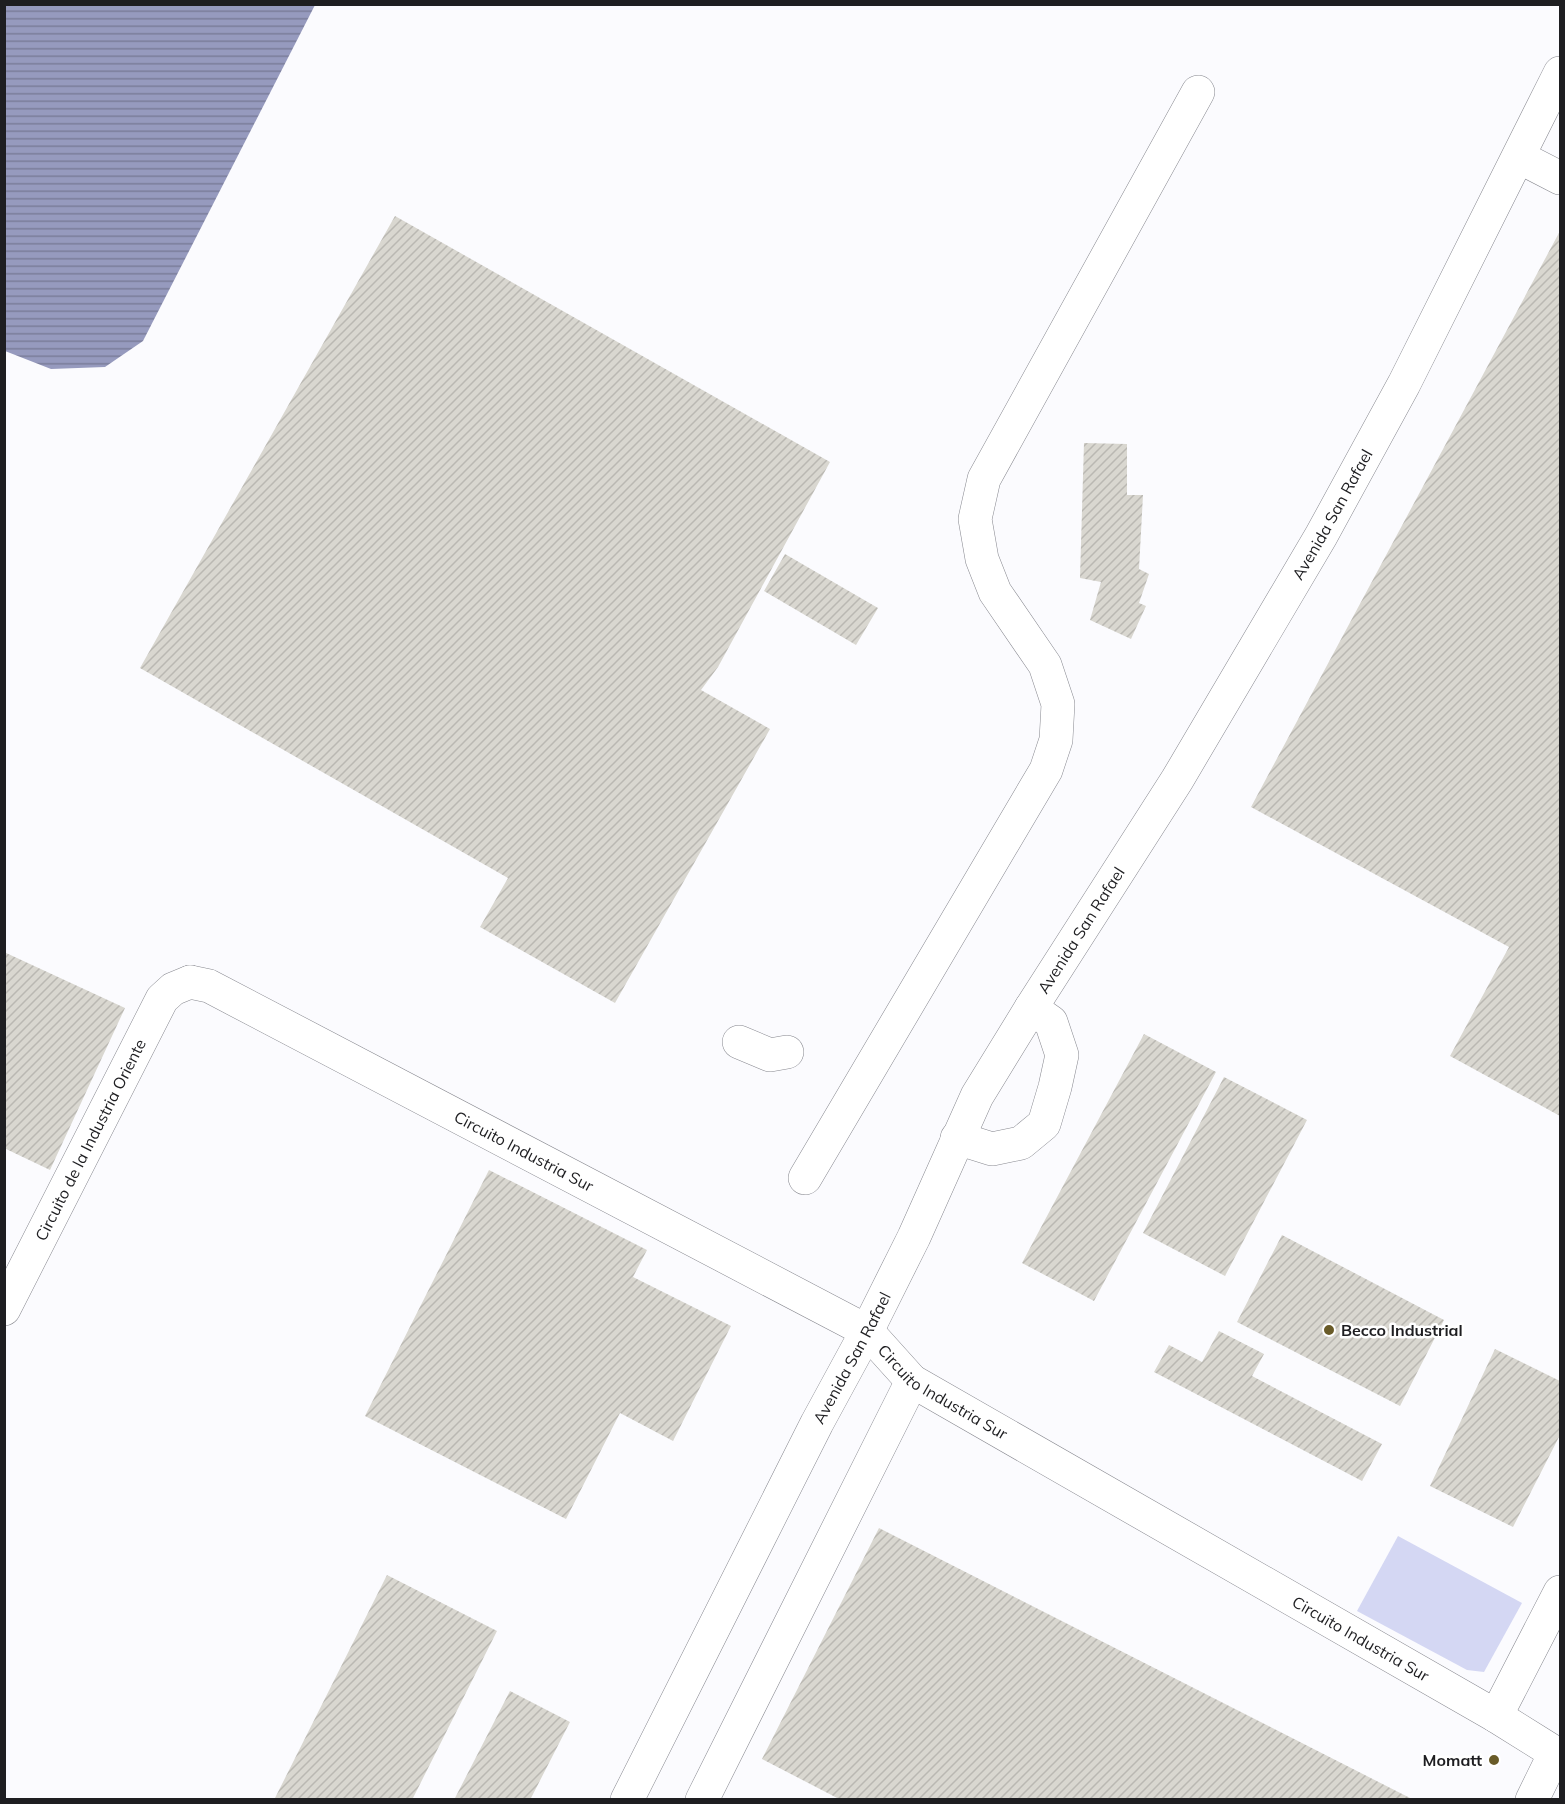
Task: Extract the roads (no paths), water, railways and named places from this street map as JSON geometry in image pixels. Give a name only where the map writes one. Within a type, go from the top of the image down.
[{"type":"main road","name":"Avenida San Rafael","points":[[627,1800],[816,1423],[867,1331],[914,1237],[977,1096],[1177,780],[1321,537],[1404,384],[1560,72]]},
{"type":"main road","points":[[806,1178],[1046,771],[1056,740],[1058,704],[1045,665],[995,592],[982,558],[975,519],[984,479],[1198,92]]},
{"type":"main road","points":[[1519,157],[1560,178]]},
{"type":"main road","name":"Circuito de la Industria Oriente","points":[[4,1309],[162,999],[173,989],[190,982]]},
{"type":"main road","name":"Circuito Industria Sur","points":[[190,982],[209,986],[867,1331],[912,1381],[1496,1716],[1558,1755]]},
{"type":"main road","points":[[957,1138],[992,1149],[1021,1143],[1044,1124],[1062,1055],[1050,1022],[1031,1008]]},
{"type":"main road","points":[[739,1042],[770,1055],[787,1052]]},
{"type":"main road","points":[[702,1800],[912,1381]]},
{"type":"main road","points":[[1496,1716],[1560,1592]]},
{"type":"main road","points":[[1532,1800],[1558,1755]]},
{"type":"place","name":"Becco Industrial","points":[[1329,1330]]},
{"type":"place","name":"Momatt","points":[[1494,1760]]}]
